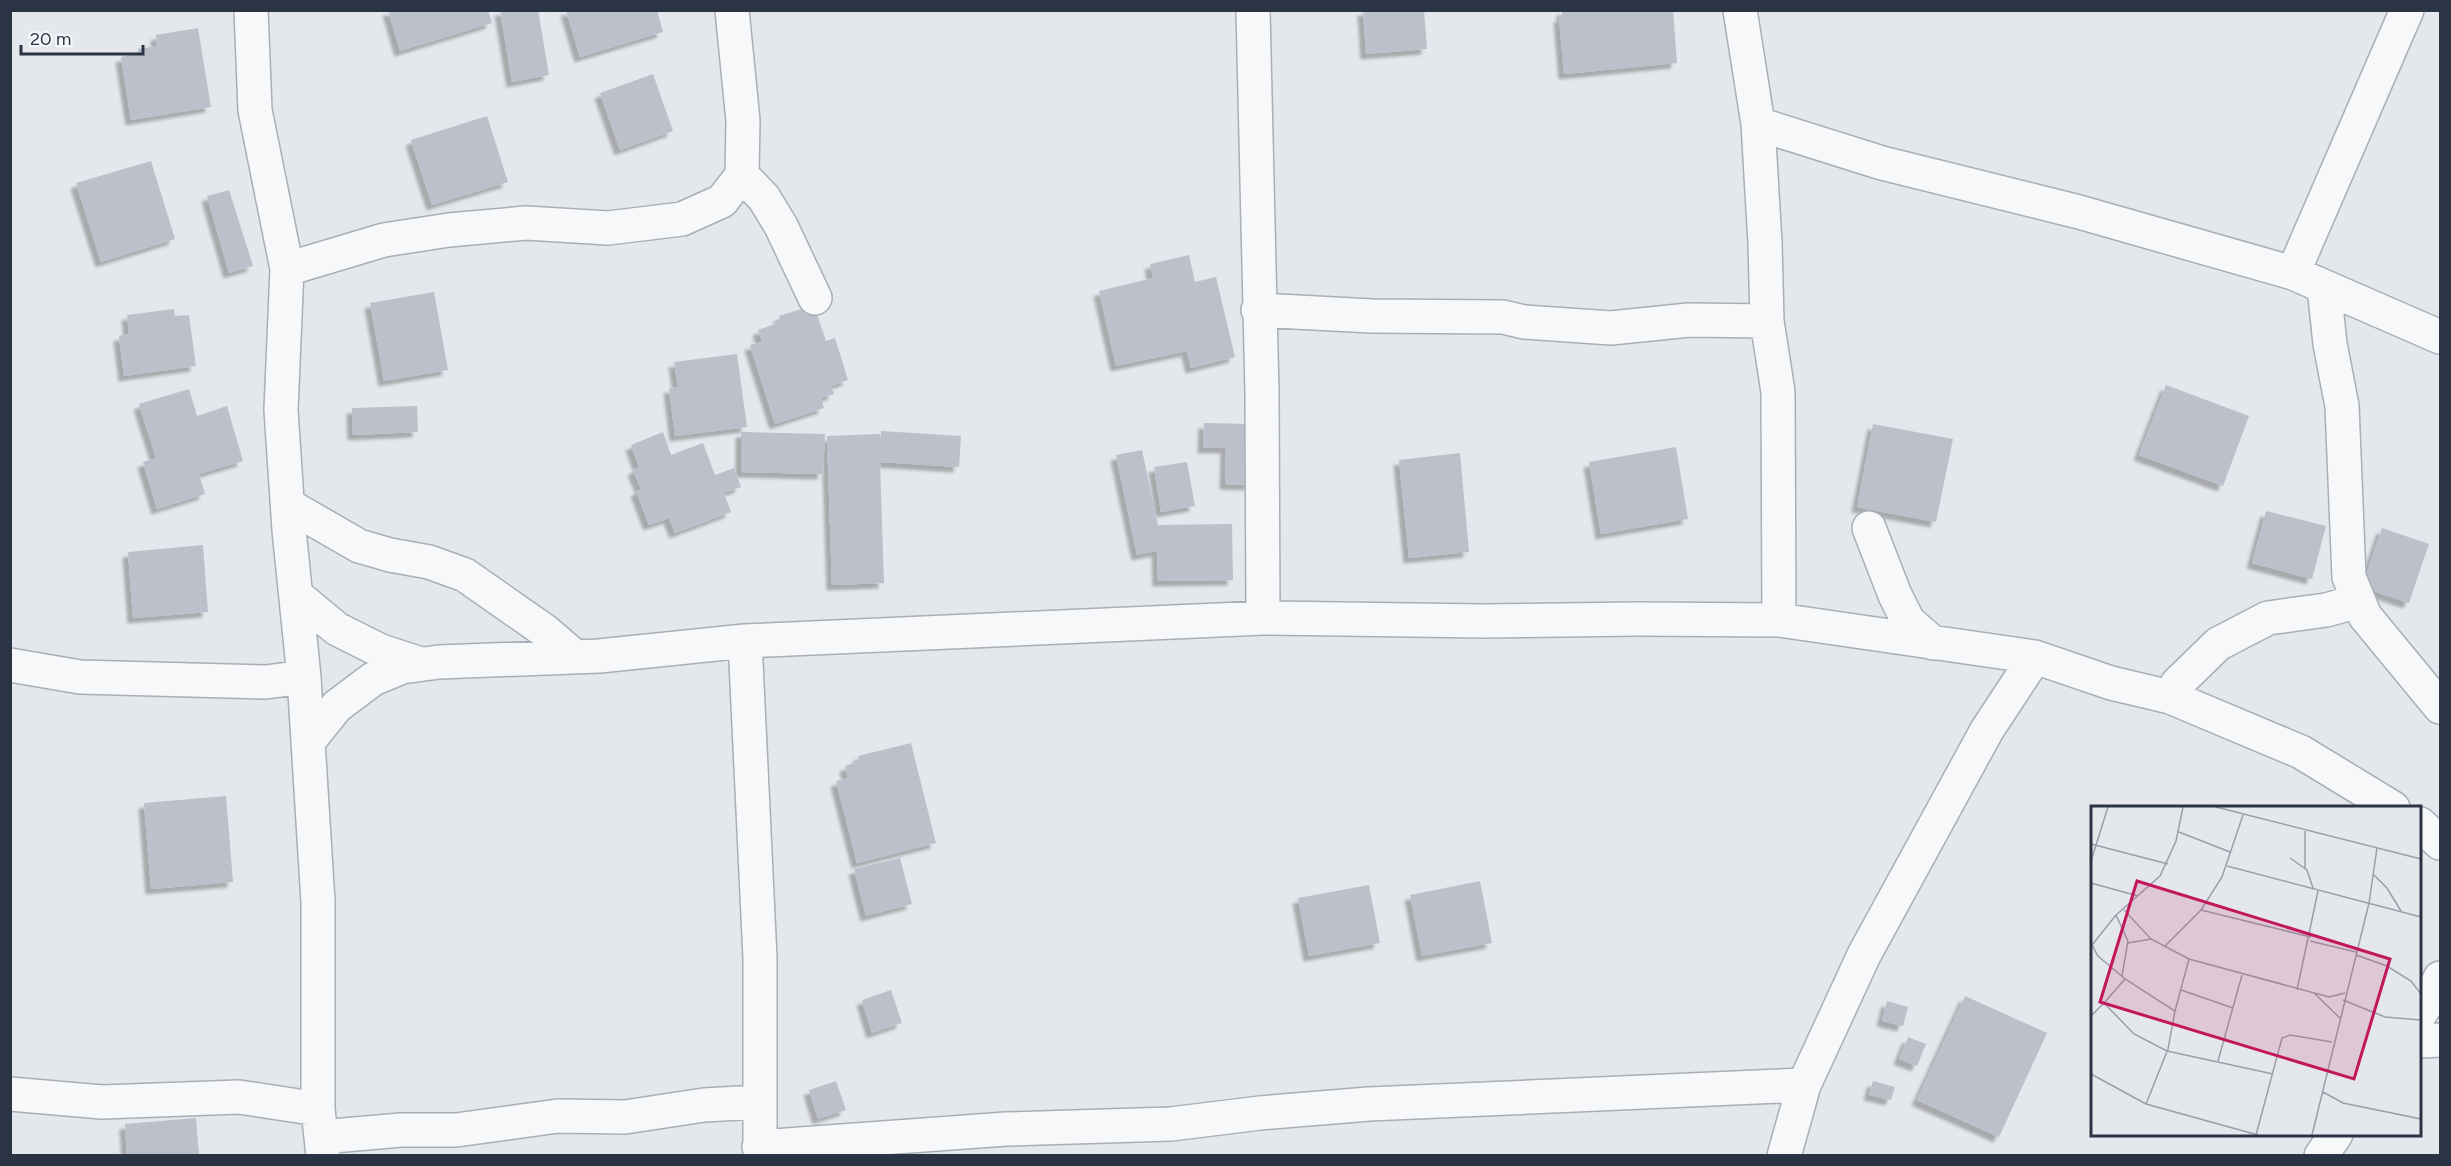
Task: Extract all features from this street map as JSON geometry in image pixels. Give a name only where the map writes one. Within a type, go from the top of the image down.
[{"type":"street","points":[[251,10],[255,110],[287,269],[281,410],[304,677],[318,902],[321,1134]]},
{"type":"street","points":[[287,269],[384,240],[449,230],[526,223],[608,228],[682,219],[723,201],[742,176],[743,121],[732,10]]},
{"type":"street","points":[[1253,10],[1258,310],[1262,393],[1263,618]]},
{"type":"street","points":[[1740,10],[1758,124],[1767,321],[1778,392],[1779,620]]},
{"type":"street","points":[[2293,273],[2407,10]]},
{"type":"street","points":[[1758,124],[1882,162],[2079,212],[2293,273],[2440,337]]},
{"type":"street","points":[[742,176],[764,198],[781,226],[815,298]]},
{"type":"street","points":[[2324,287],[2330,344],[2342,406],[2349,577],[2365,616],[2440,707]]},
{"type":"street","points":[[1258,310],[1372,316],[1503,317],[1524,321],[1611,328],[1689,320],[1767,321]]},
{"type":"street","points":[[288,505],[359,546],[390,555],[429,562],[465,575],[544,631],[574,656]]},
{"type":"street","points":[[1869,528],[1895,595],[1908,621],[1933,643]]},
{"type":"street","points":[[296,596],[337,628],[381,651],[421,664]]},
{"type":"street","points":[[2170,697],[2177,684],[2218,644],[2268,618],[2326,610],[2359,601]]},
{"type":"street","points":[[308,742],[337,706],[373,679],[402,667],[439,662],[574,656],[745,641],[1263,618],[1482,621],[1779,620],[2035,657],[2111,683],[2170,697],[2301,752],[2391,806]]},
{"type":"street","points":[[745,641],[760,958],[760,1151],[1006,1129],[1171,1124],[1260,1113],[1369,1104],[1804,1085]]},
{"type":"street","points":[[1784,1155],[1804,1085],[1864,955],[1988,730],[2035,657]]},
{"type":"street","points":[[10,665],[80,678],[266,681],[304,677]]},
{"type":"street","points":[[2421,825],[2440,843]]},
{"type":"street","points":[[2421,1012],[2440,978]]},
{"type":"street","points":[[2421,1041],[2440,1040]]},
{"type":"street","points":[[10,1094],[102,1102],[239,1096],[321,1134],[456,1130],[558,1116],[625,1117],[704,1105],[759,1102]]},
{"type":"street","points":[[2321,1155],[2335,1136]]},
{"type":"building","points":[[388,10],[488,10],[492,23],[400,51]]},
{"type":"building","points":[[500,10],[538,10],[549,75],[512,82]]},
{"type":"building","points":[[566,10],[657,10],[663,32],[580,57]]},
{"type":"building","points":[[1363,10],[1424,10],[1427,49],[1366,54]]},
{"type":"building","points":[[1562,10],[1673,10],[1677,63],[1564,74],[1559,17],[1562,17]]},
{"type":"building","points":[[198,28],[211,107],[131,120],[121,57],[138,53],[138,49],[157,46],[156,35]]},
{"type":"building","points":[[653,74],[673,131],[620,150],[600,93]]},
{"type":"building","points":[[487,116],[508,182],[432,205],[411,140]]},
{"type":"building","points":[[151,161],[175,239],[101,262],[76,183]]},
{"type":"building","points":[[229,190],[253,266],[229,273],[207,196]]},
{"type":"building","points":[[1189,255],[1195,282],[1216,277],[1235,357],[1191,368],[1187,351],[1116,366],[1099,291],[1153,278],[1150,264]]},
{"type":"building","points":[[434,292],[448,370],[384,381],[370,303]]},
{"type":"building","points":[[814,305],[826,341],[835,338],[848,380],[831,386],[834,394],[821,398],[824,408],[775,424],[750,345],[762,342],[758,330],[781,322],[779,316]]},
{"type":"building","points":[[174,309],[175,316],[189,315],[196,366],[124,376],[119,336],[129,334],[127,315]]},
{"type":"building","points":[[737,354],[747,427],[675,436],[669,388],[678,387],[674,362]]},
{"type":"building","points":[[2166,385],[2249,416],[2223,486],[2139,455]]},
{"type":"building","points":[[189,389],[197,416],[227,406],[243,461],[199,474],[205,494],[157,509],[143,462],[156,458],[139,404]]},
{"type":"building","points":[[417,406],[418,432],[353,435],[352,408]]},
{"type":"building","points":[[1204,423],[1252,424],[1251,485],[1225,484],[1226,448],[1203,448]]},
{"type":"building","points":[[1873,424],[1953,439],[1936,522],[1857,507]]},
{"type":"building","points":[[881,431],[961,436],[959,467],[880,462],[884,583],[832,585],[827,436],[880,434],[880,441]]},
{"type":"building","points":[[663,432],[671,455],[703,443],[715,475],[734,468],[741,487],[724,493],[731,512],[675,533],[669,518],[649,525],[636,491],[641,489],[633,470],[639,467],[631,445]]},
{"type":"building","points":[[741,432],[825,434],[823,474],[741,472]]},
{"type":"building","points":[[1676,447],[1688,519],[1601,534],[1589,462]]},
{"type":"building","points":[[1142,450],[1158,525],[1232,524],[1233,580],[1158,581],[1157,551],[1137,555],[1116,455]]},
{"type":"building","points":[[1460,453],[1469,552],[1409,558],[1399,460]]},
{"type":"building","points":[[1187,462],[1195,506],[1161,512],[1154,467]]},
{"type":"building","points":[[2266,511],[2326,526],[2312,579],[2252,563]]},
{"type":"building","points":[[2382,528],[2429,544],[2409,603],[2362,587]]},
{"type":"building","points":[[203,545],[208,612],[133,618],[128,552]]},
{"type":"building","points":[[911,743],[936,843],[857,863],[836,781],[848,778],[845,766],[859,762],[858,756]]},
{"type":"building","points":[[226,796],[233,882],[151,889],[144,803]]},
{"type":"building","points":[[900,858],[912,904],[866,916],[854,869]]},
{"type":"building","points":[[1480,881],[1492,943],[1422,956],[1410,895]]},
{"type":"building","points":[[1369,885],[1380,943],[1309,956],[1298,898]]},
{"type":"building","points":[[891,990],[902,1023],[872,1033],[862,1000]]},
{"type":"building","points":[[1965,996],[2047,1033],[1999,1137],[1917,1100]]},
{"type":"building","points":[[1887,1001],[1908,1007],[1903,1026],[1882,1021]]},
{"type":"building","points":[[1908,1037],[1926,1044],[1917,1066],[1899,1059]]},
{"type":"building","points":[[836,1081],[846,1110],[818,1119],[809,1090]]},
{"type":"building","points":[[1873,1081],[1895,1087],[1891,1100],[1869,1095]]},
{"type":"building","points":[[196,1118],[199,1156],[127,1156],[125,1124]]}]
